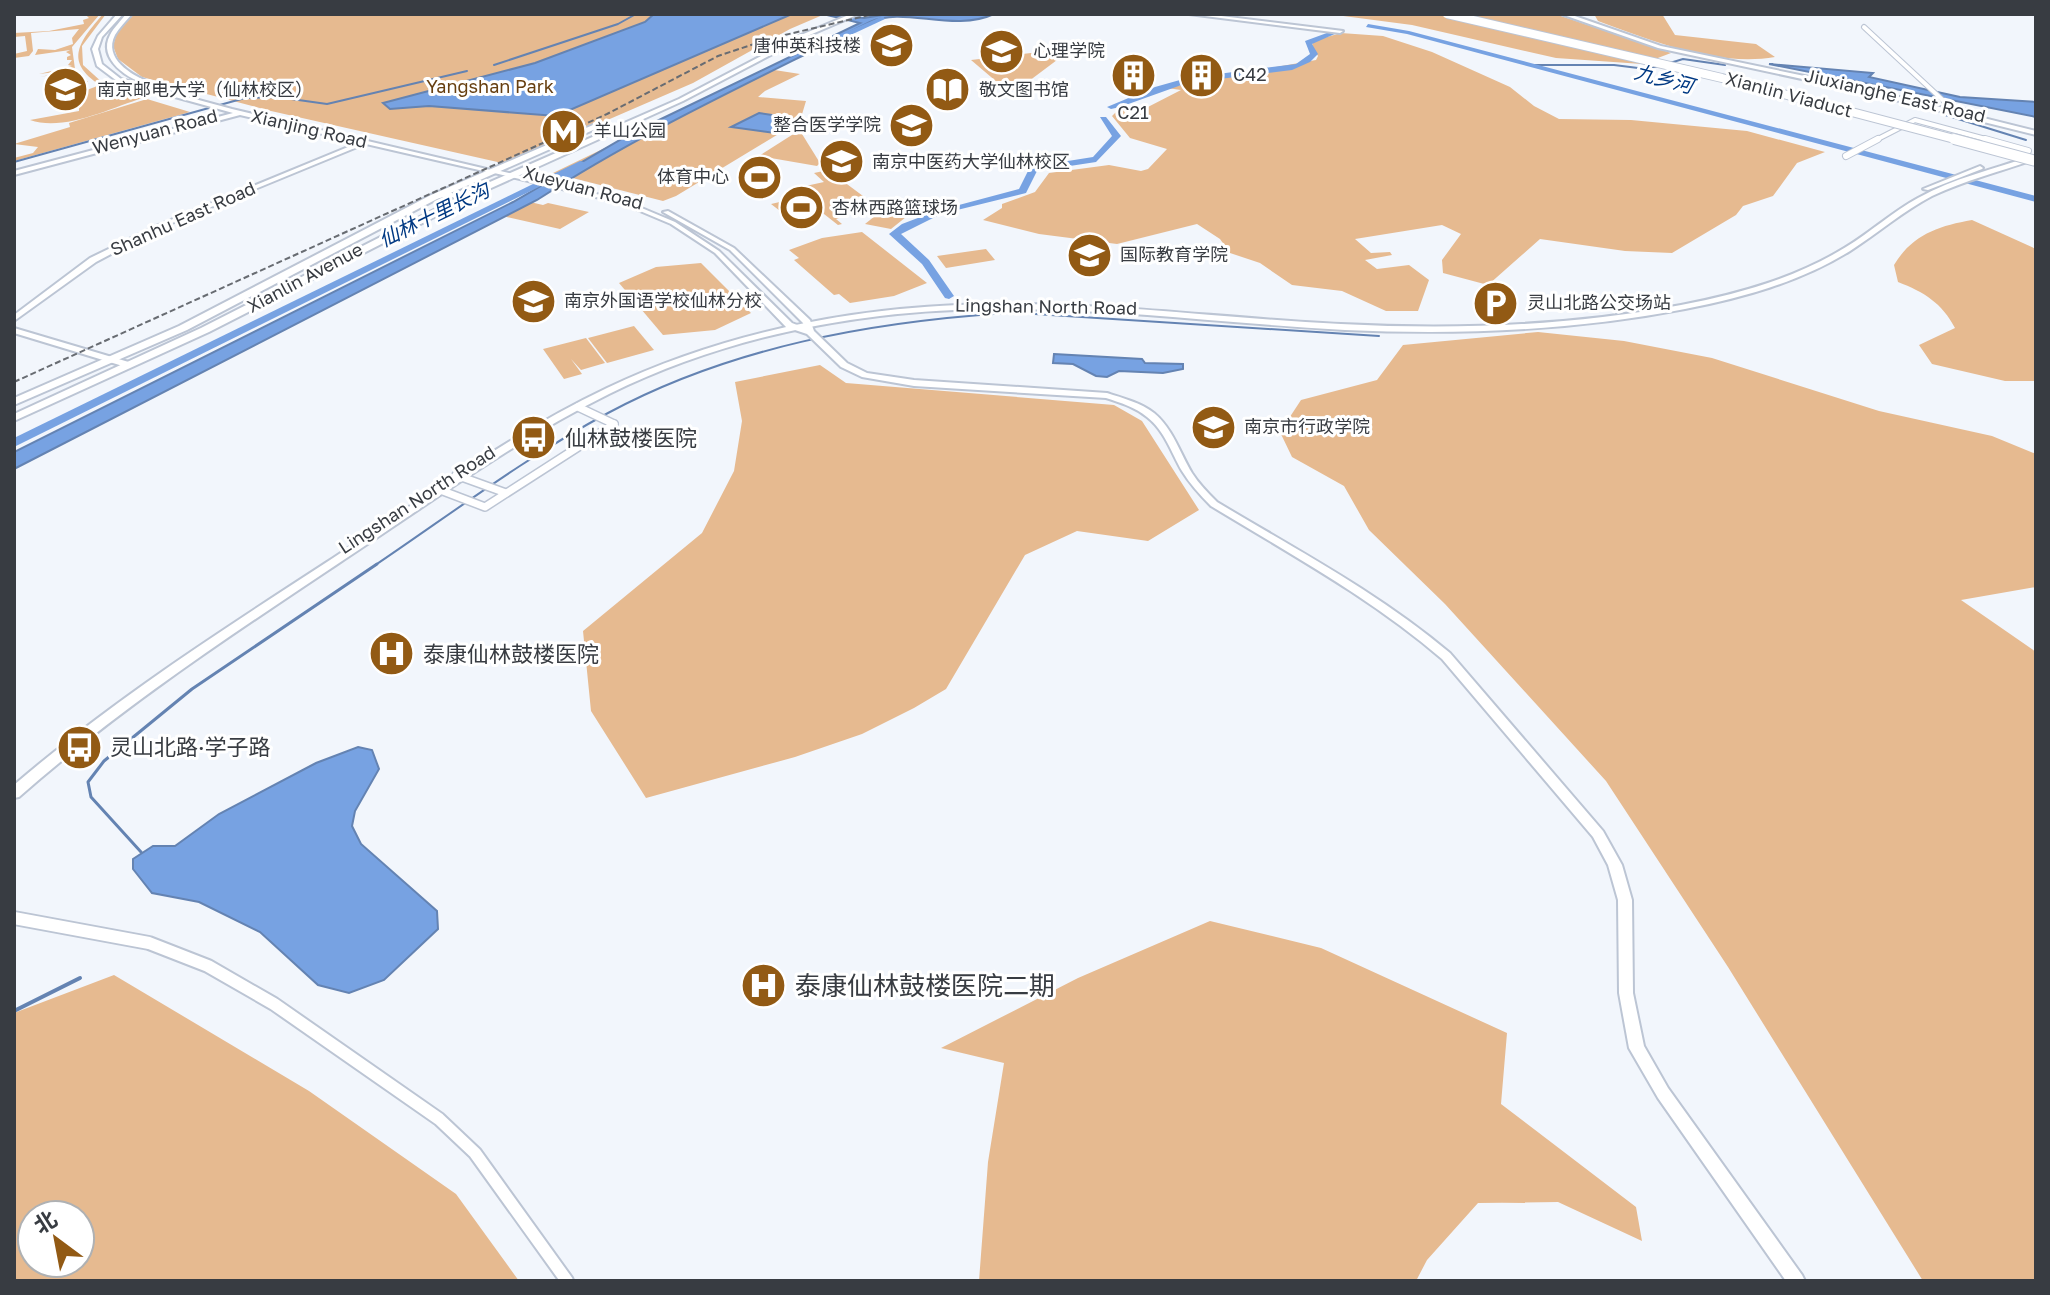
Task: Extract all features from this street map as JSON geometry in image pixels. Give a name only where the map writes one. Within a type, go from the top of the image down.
[{"type":"highway","name":"Xianlin Viaduct","points":[[1447,14],[1722,78],[2036,158]]},
{"type":"highway","name":"Xianlin Viaduct","points":[[1463,14],[1727,75],[2036,158]]},
{"type":"main road","name":"Xianjing Road","points":[[120,14],[97,43],[95,56],[102,70],[135,86],[208,105],[220,105]]},
{"type":"main road","name":"Xianjing Road","points":[[129,14],[111,37],[109,47],[116,65],[140,80],[237,110],[365,142],[496,169]]},
{"type":"main road","points":[[1192,14],[1340,31],[1202,14]]},
{"type":"main road","name":"Jiuxianghe East Road","points":[[1566,14],[1673,49],[1977,114],[2036,131]]},
{"type":"main road","name":"Jiuxianghe East Road","points":[[1566,14],[1660,47],[2036,131]]},
{"type":"main road","name":"Xianlin Avenue","points":[[14,418],[205,330],[514,173],[681,100],[796,39],[850,16]]},
{"type":"main road","name":"Xianlin Avenue","points":[[14,402],[116,360],[183,328],[434,197],[697,84],[763,46]]},
{"type":"main road","name":"Xianjing Road","points":[[237,110],[496,169]]},
{"type":"main road","name":"Wenyuan Road","points":[[14,171],[237,110]]},
{"type":"main road","points":[[544,149],[545,154],[560,153]]},
{"type":"main road","name":"Lingshan North Road","points":[[811,330],[909,307],[1015,303],[1395,325],[1500,324],[1579,318],[1696,300],[1779,277],[1838,249],[1912,196],[1938,182],[2032,149]]},
{"type":"main road","name":"Lingshan North Road","points":[[14,782],[211,634],[565,407],[608,386],[699,351],[792,327],[811,330],[910,311],[1015,306],[1397,329],[1517,327],[1651,313],[1766,286],[1825,261],[1919,200],[2036,158]]},
{"type":"main road","points":[[434,197],[454,194],[459,197],[456,201]]},
{"type":"main road","name":"Lingshan North Road","points":[[460,476],[581,410],[612,389],[691,357],[792,327]]},
{"type":"main road","points":[[183,328],[205,330]]},
{"type":"main road","name":"Lingshan North Road","points":[[14,793],[156,681],[438,490]]},
{"type":"street","points":[[1864,27],[1945,101],[1977,114]]},
{"type":"street","points":[[1846,156],[1915,120],[2032,149]]},
{"type":"street","name":"Shanhu East Road","points":[[14,319],[93,260],[145,234],[365,142]]},
{"type":"street","points":[[496,169],[514,173]]},
{"type":"street","name":"Xueyuan Road","points":[[514,173],[623,202],[693,234],[717,252],[792,327]]},
{"type":"street","name":"Xueyuan Road","points":[[514,173],[532,181],[553,180],[631,199],[704,231],[732,249],[844,365],[881,379],[1107,396],[1138,405],[1162,424],[1193,482],[1214,504],[1393,614],[1446,656],[1598,834],[1615,865],[1625,900],[1626,993],[1637,1048],[1663,1093],[1796,1281]]},
{"type":"street","points":[[14,330],[129,365]]},
{"type":"street","points":[[438,490],[485,507],[614,424],[581,410]]},
{"type":"street","points":[[460,476],[506,493]]},
{"type":"street","points":[[14,918],[149,943],[208,966],[312,1029],[439,1119],[475,1153],[567,1281]]},
{"type":"street","points":[[14,925],[50,926]]},
{"type":"green space","points":[[100,14],[72,47],[75,69],[88,82],[75,81],[73,71],[40,77],[72,70],[39,74],[72,66],[68,65],[72,60],[67,60],[71,55],[66,52],[70,50],[35,55],[38,49],[55,50],[73,44],[72,38],[79,29],[31,33],[33,51],[29,56],[14,58],[14,54],[27,51],[25,36],[14,37],[14,33],[49,31],[84,24],[83,20],[89,18],[86,15]]},
{"type":"green space","points":[[106,14],[82,46],[83,65],[104,84],[143,98],[72,121],[43,123],[30,120],[79,111],[79,93],[100,85],[82,68],[79,51],[82,42]]},
{"type":"green space","name":"Yangshan Park","points":[[134,14],[825,14],[790,29],[693,83],[502,163],[271,111],[142,77],[118,59],[113,46],[117,32]]},
{"type":"green space","points":[[1328,14],[1555,14],[1671,53],[1642,64],[1556,58],[1412,25]]},
{"type":"green space","points":[[1594,14],[1662,14],[1675,35],[1756,44],[1775,57],[1730,58],[1685,50],[1598,21]]},
{"type":"green space","points":[[1341,33],[1383,36],[1432,52],[1510,87],[1534,106],[1559,119],[1631,120],[1747,131],[1825,152],[1797,163],[1773,196],[1743,206],[1736,215],[1672,253],[1625,251],[1540,239],[1488,285],[1443,273],[1442,260],[1461,234],[1442,225],[1355,239],[1371,253],[1390,252],[1392,255],[1365,260],[1377,269],[1409,265],[1429,280],[1418,311],[1386,311],[1342,291],[1292,285],[1260,263],[1230,253],[1220,239],[1197,224],[1117,244],[1039,234],[983,220],[1002,208],[1002,204],[1035,192],[1049,173],[1109,165],[1141,171],[1148,169],[1167,149],[1130,138],[1112,116],[1118,110],[1144,109],[1181,90],[1167,88],[1229,75],[1269,74],[1264,69],[1316,60],[1318,56],[1312,46],[1313,41]]},
{"type":"green space","points":[[1073,48],[1017,90],[1004,88],[971,60],[1048,51],[1052,54]]},
{"type":"green space","points":[[768,69],[800,74],[758,97],[806,101],[800,121],[676,196],[663,201],[553,173]]},
{"type":"green space","points":[[147,99],[190,112],[14,161],[14,158],[33,153],[38,147],[14,144]]},
{"type":"green space","points":[[795,133],[802,134],[820,163],[817,166],[759,156]]},
{"type":"green space","points":[[828,170],[863,196],[850,198],[853,208],[837,212],[842,217],[836,219],[842,224],[838,225],[824,214],[793,221],[771,204],[810,195],[801,187],[824,182],[814,173]]},
{"type":"green space","points":[[530,202],[589,212],[560,229],[502,216]]},
{"type":"green space","points":[[890,204],[916,209],[891,229],[865,224]]},
{"type":"green space","points":[[1972,220],[2036,249],[2036,381],[2005,381],[1932,364],[1919,345],[1955,328],[1931,299],[1898,282],[1894,265],[1918,239],[1948,225]]},
{"type":"green space","points":[[862,232],[927,283],[894,296],[850,303],[839,294],[834,295],[794,260],[799,258],[789,250],[822,238]]},
{"type":"green space","points":[[986,249],[995,260],[946,268],[937,256]]},
{"type":"green space","points":[[701,263],[751,313],[715,330],[663,335],[619,283],[656,267]]},
{"type":"green space","points":[[634,326],[654,350],[607,363],[588,338]]},
{"type":"green space","points":[[1538,332],[1624,341],[1712,358],[1879,411],[1992,436],[2036,454],[2036,587],[1961,600],[2036,652],[2036,1281],[1923,1281],[1728,967],[1606,781],[1445,604],[1369,530],[1344,486],[1292,457],[1280,432],[1301,400],[1377,380],[1403,345]]},
{"type":"green space","points":[[586,338],[605,363],[581,370],[571,359],[582,374],[564,379],[543,349]]},
{"type":"green space","points":[[820,365],[846,383],[1114,405],[1142,421],[1199,510],[1148,541],[1077,531],[1025,555],[946,689],[914,708],[862,734],[795,757],[646,798],[591,711],[583,631],[702,533],[734,471],[742,421],[735,382]]},
{"type":"green space","points":[[1210,921],[1321,948],[1507,1033],[1501,1104],[1636,1207],[1642,1241],[1558,1202],[1478,1203],[1427,1260],[1416,1281],[979,1281],[988,1162],[1004,1063],[941,1048],[1078,978]]},
{"type":"green space","points":[[114,975],[309,1091],[456,1194],[519,1281],[14,1281],[14,1013]]},
{"type":"water","points":[[654,14],[792,14],[556,116],[429,106],[390,109],[383,103],[535,63],[645,22]]},
{"type":"water","points":[[823,14],[864,18],[888,14],[994,14],[962,21],[898,17],[870,22],[659,128],[537,200],[14,469],[14,452],[513,202],[632,133],[860,23]]},
{"type":"water","points":[[1769,64],[1873,73],[1869,77],[1960,97],[2036,102],[2036,117]]},
{"type":"water","points":[[759,113],[792,118],[796,122],[775,133],[731,127]]},
{"type":"water","points":[[1054,354],[1142,359],[1145,363],[1183,364],[1183,369],[1163,373],[1119,371],[1107,377],[1096,376],[1073,364],[1053,363]]},
{"type":"water","points":[[358,747],[372,750],[379,769],[355,811],[352,826],[361,844],[437,911],[438,929],[384,980],[349,993],[318,985],[260,932],[199,902],[152,893],[133,869],[133,859],[153,846],[175,846],[219,814],[316,763]]},
{"type":"waterway","points":[[494,65],[618,24],[636,14]]},
{"type":"waterway","name":"仙林十里长沟","points":[[837,38],[883,18]]},
{"type":"waterway","name":"九乡河","points":[[1368,26],[1407,32],[2036,199]]},
{"type":"waterway","points":[[1111,107],[1187,81],[1299,65],[1314,54],[1308,43],[1335,32]]},
{"type":"waterway","points":[[1670,63],[1683,59],[1725,65]]},
{"type":"waterway","points":[[1530,65],[1614,65],[1646,69],[1659,66]]},
{"type":"waterway","points":[[14,162],[245,98],[277,97],[327,104],[467,71]]},
{"type":"waterway","points":[[1942,114],[2026,140]]},
{"type":"waterway","points":[[1097,157],[1117,136],[1103,119]]},
{"type":"waterway","points":[[949,209],[1023,191],[1033,169],[1093,160]]},
{"type":"waterway","name":"仙林十里长沟","points":[[14,443],[583,163]]},
{"type":"waterway","points":[[934,215],[905,226],[894,234],[925,262],[949,296]]},
{"type":"waterway","points":[[374,566],[518,467],[608,413],[655,390],[703,371],[802,342],[904,323],[1007,313]]},
{"type":"waterway","points":[[1035,314],[1379,336]]},
{"type":"waterway","points":[[141,852],[91,797],[88,782],[104,761],[192,689],[377,564]]},
{"type":"waterway","points":[[14,1011],[80,978]]},
{"type":"railway","points":[[14,382],[607,114],[718,56],[772,38],[874,14]]},
{"type":"place","name":"唐仲英科技楼","points":[[892,46]]},
{"type":"place","name":"心理学院","points":[[1002,51]]},
{"type":"place","name":"C21","points":[[1133,75]]},
{"type":"place","name":"C42","points":[[1202,75]]},
{"type":"place","name":"南京邮电大学（仙林校区）","points":[[66,90]]},
{"type":"place","name":"敬文图书馆","points":[[948,90]]},
{"type":"place","name":"整合医学学院","points":[[912,125]]},
{"type":"place","name":"羊山公园","points":[[563,131]]},
{"type":"place","name":"南京中医药大学仙林校区","points":[[841,162]]},
{"type":"place","name":"体育中心","points":[[760,177]]},
{"type":"place","name":"杏林西路篮球场","points":[[801,208]]},
{"type":"place","name":"国际教育学院","points":[[1089,255]]},
{"type":"place","name":"南京外国语学校仙林分校","points":[[533,301]]},
{"type":"place","name":"灵山北路公交场站","points":[[1496,303]]},
{"type":"place","name":"南京市行政学院","points":[[1213,427]]},
{"type":"place","name":"仙林鼓楼医院","points":[[534,438]]},
{"type":"place","name":"泰康仙林鼓楼医院","points":[[392,654]]},
{"type":"place","name":"灵山北路·学子路","points":[[79,747]]},
{"type":"place","name":"泰康仙林鼓楼医院二期","points":[[764,986]]}]
